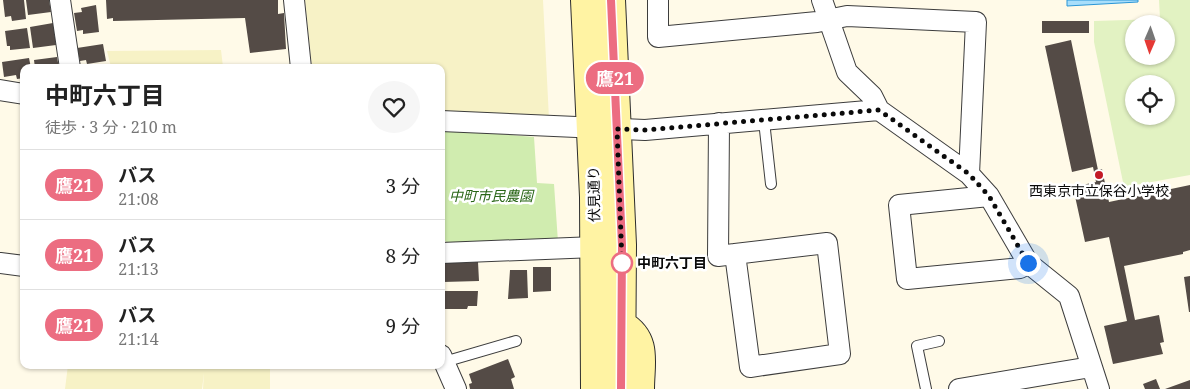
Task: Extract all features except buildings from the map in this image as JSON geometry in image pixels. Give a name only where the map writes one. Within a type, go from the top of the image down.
[{"type":"main road","name":"伏見通り","points":[[585,0],[622,245],[621,389]]},
{"type":"main road","name":"伏見通り","points":[[596,389],[595,247],[611,0]]},
{"type":"main road","points":[[622,325],[632,331],[639,340],[641,351],[640,389]]},
{"type":"street","points":[[60,0],[69,64]]},
{"type":"street","points":[[294,0],[301,64]]},
{"type":"street","points":[[658,0],[658,37],[847,16],[976,22],[969,174]]},
{"type":"street","points":[[822,0],[846,72],[872,96],[879,110],[969,174],[989,196],[1028,263],[1069,296],[1099,389]]},
{"type":"street","points":[[0,90],[20,93]]},
{"type":"street","points":[[445,122],[645,130],[879,110]]},
{"type":"street","points":[[719,123],[718,256],[827,243],[840,354],[750,367],[735,254]]},
{"type":"street","points":[[989,196],[899,206],[907,279],[1020,268],[1028,263]]},
{"type":"street","points":[[445,253],[595,247]]},
{"type":"street","points":[[0,263],[20,266]]},
{"type":"street","points":[[445,365],[456,389]]},
{"type":"street","points":[[959,389],[1091,367]]},
{"type":"lane","points":[[764,120],[771,184]]},
{"type":"lane","points":[[445,358],[516,341]]},
{"type":"lane","points":[[926,389],[917,346],[939,341]]},
{"type":"shaded area","points":[[305,0],[543,0],[549,119],[445,114],[445,64],[312,64]]},
{"type":"shaded area","points":[[221,50],[223,64],[110,64],[107,51]]},
{"type":"shaded area","points":[[68,369],[270,369],[270,389],[203,389],[204,373],[202,389],[65,389]]},
{"type":"green space","points":[[1159,0],[1190,0],[1190,175],[1124,187],[1094,42],[1094,21],[1125,20],[1125,65],[1175,65],[1175,15],[1160,15]]},
{"type":"green space","name":"中町市民農園","points":[[445,129],[534,137],[537,183],[554,184],[558,242],[449,244],[445,241]]},
{"type":"water","points":[[1067,0],[1138,0],[1138,2],[1067,6]]},
{"type":"bus line","name":"鷹21","points":[[611,0],[622,245],[621,389]]},
{"type":"place","name":"西東京市立保谷小学校","points":[[1099,175]]},
{"type":"place","name":"中町六丁目","points":[[622,263]]},
{"type":"route","points":[[622,263],[617,129],[645,130],[879,110],[969,174],[989,196],[1028,263]]}]
